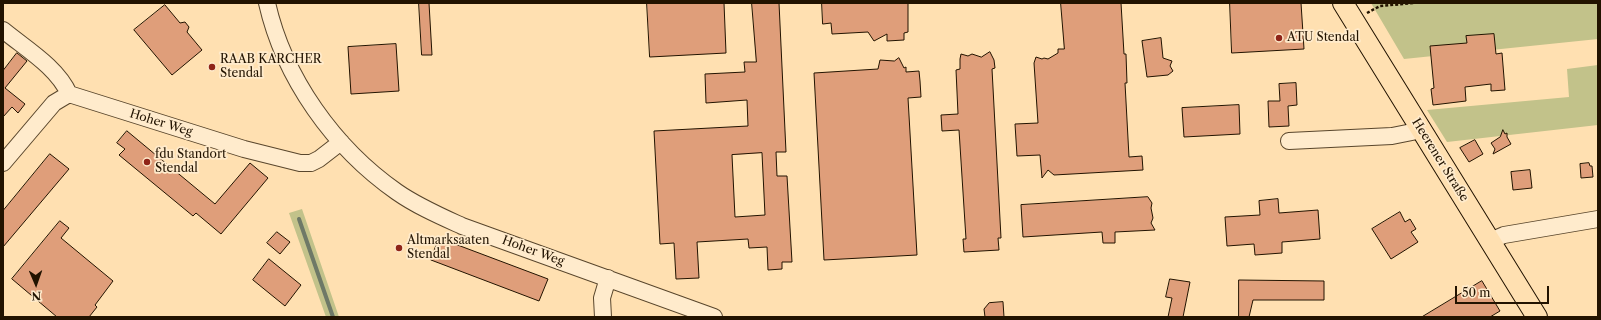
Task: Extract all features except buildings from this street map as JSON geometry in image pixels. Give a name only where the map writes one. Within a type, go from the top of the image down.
[{"type":"main road","name":"Heerener Straße","points":[[1343,3],[1538,317]]},
{"type":"street","name":"Hoher Weg","points":[[266,3],[284,58],[299,86],[341,142],[377,177],[403,196],[439,216],[462,226],[714,317]]},
{"type":"street","points":[[3,30],[52,71],[65,86],[69,94],[54,103],[3,163]]},
{"type":"street","name":"Hoher Weg","points":[[69,94],[244,149],[300,163],[310,163],[319,159],[341,142]]},
{"type":"street","points":[[1289,141],[1392,136],[1412,132],[1420,127]]},
{"type":"street","points":[[1490,241],[1504,235],[1598,219]]},
{"type":"street","points":[[603,317],[602,298],[608,278]]},
{"type":"path","points":[[1354,21],[1380,6],[1414,3]]},
{"type":"green space","points":[[1371,3],[1598,3],[1598,39],[1404,59]]},
{"type":"green space","points":[[1598,65],[1598,125],[1447,142],[1427,110],[1569,97],[1567,69]]},
{"type":"green space","points":[[302,209],[339,317],[326,317],[289,213]]},
{"type":"waterway","points":[[299,219],[333,317]]},
{"type":"place","name":"ATU Stendal","points":[[1279,38]]},
{"type":"place","name":"RAAB KARCHER Stendal","points":[[212,67]]},
{"type":"place","name":"fdu Standort Stendal","points":[[147,162]]},
{"type":"place","name":"Altmarksaaten Stendal","points":[[399,248]]}]
